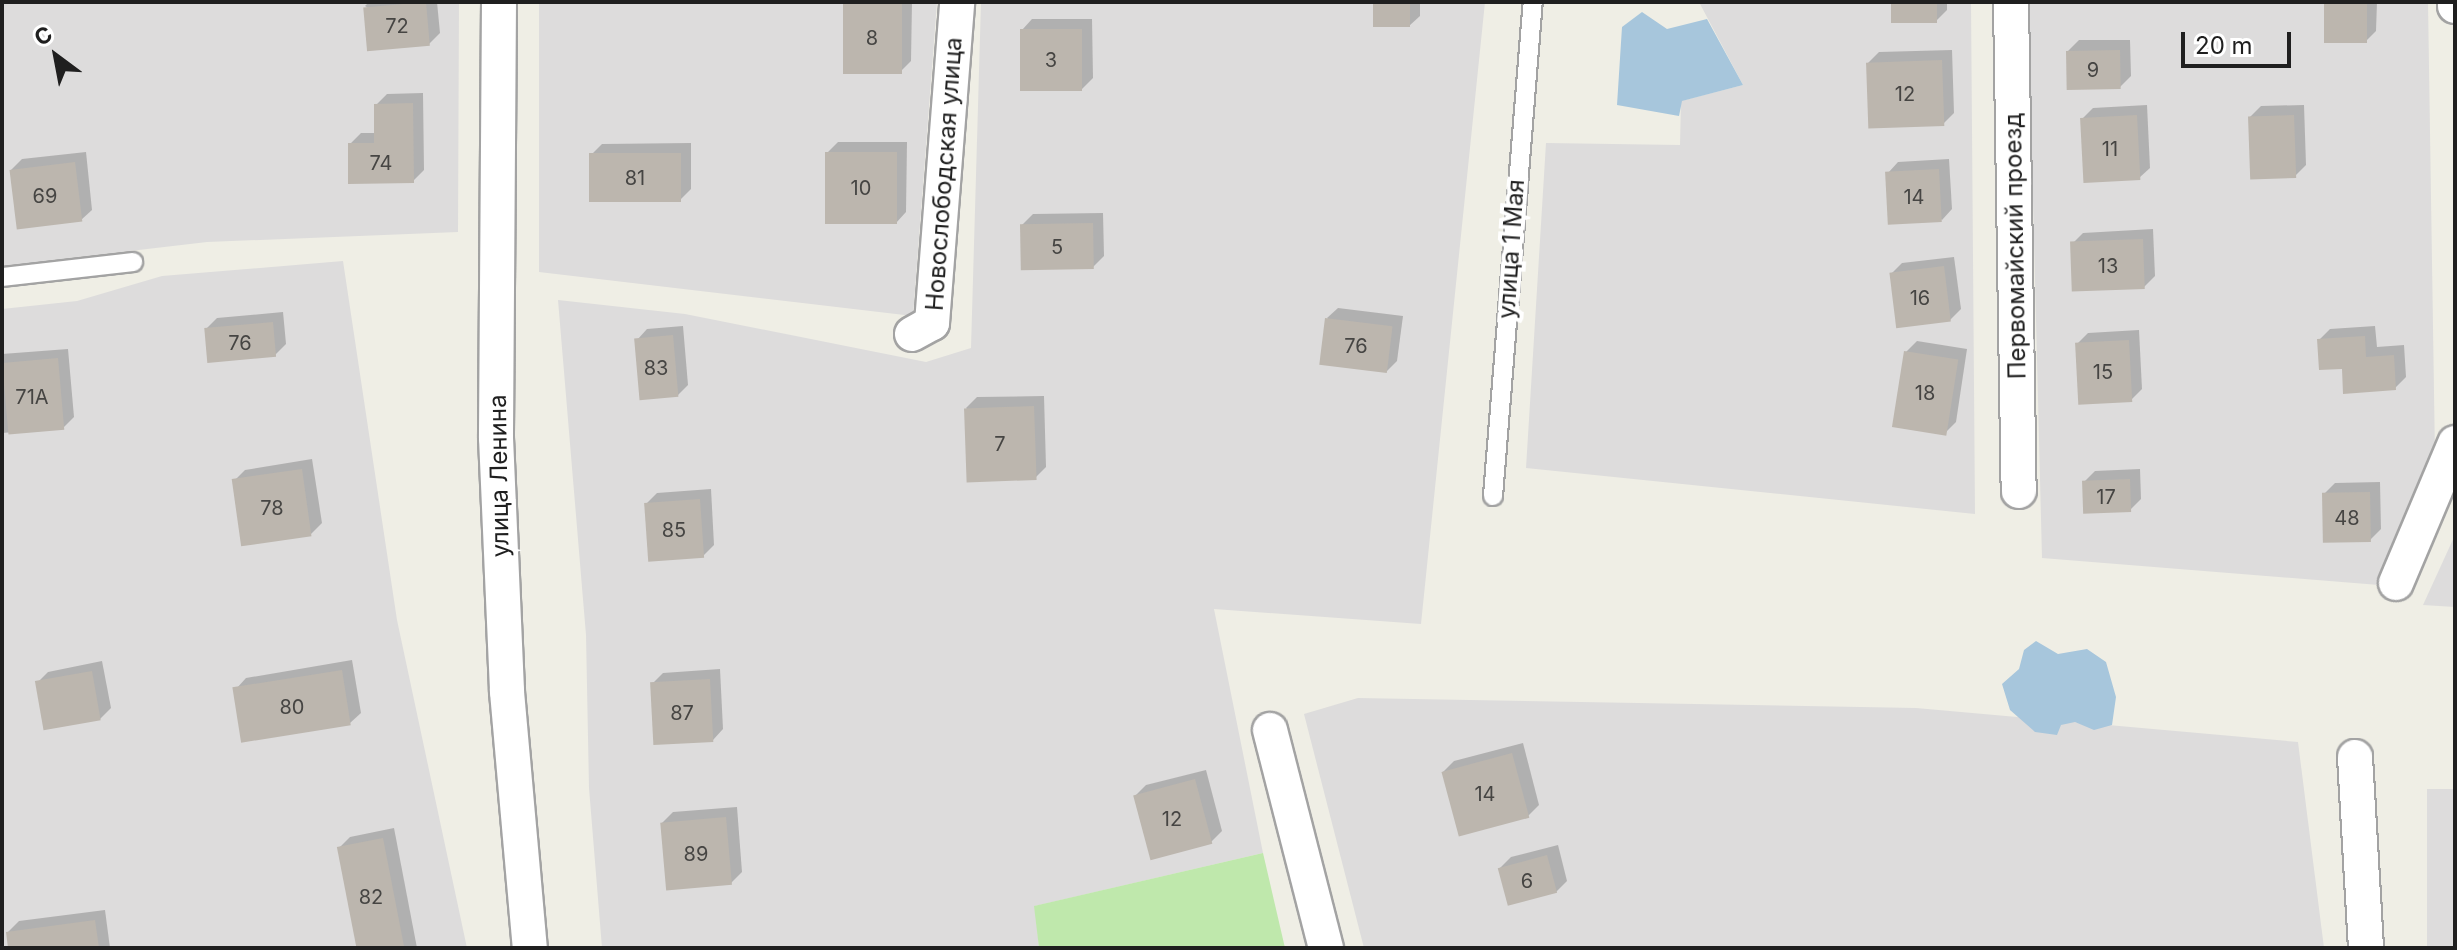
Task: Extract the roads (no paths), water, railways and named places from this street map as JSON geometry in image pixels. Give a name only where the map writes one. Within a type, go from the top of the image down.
[{"type":"street","name":"улица Ленина","points":[[499,2],[497,454],[507,692],[530,948]]},
{"type":"street","name":"Новослободская улица","points":[[912,334],[932,323],[957,2]]},
{"type":"street","name":"Первомайский проезд","points":[[2011,2],[2019,491]]},
{"type":"street","points":[[2396,583],[2455,443]]},
{"type":"street","points":[[1270,730],[1326,948]]},
{"type":"street","points":[[2355,757],[2366,948]]},
{"type":"lane","name":"улица 1 Мая","points":[[1493,496],[1533,2]]},
{"type":"lane","points":[[2,277],[133,262]]},
{"type":"water","points":[[1642,12],[1667,29],[1707,19],[1743,85],[1682,101],[1679,116],[1617,105],[1622,27]]},
{"type":"water","points":[[2036,641],[2058,654],[2087,649],[2106,662],[2116,697],[2112,725],[2094,730],[2075,722],[2061,725],[2057,735],[2035,732],[2010,710],[2002,684],[2019,669],[2024,650]]}]
